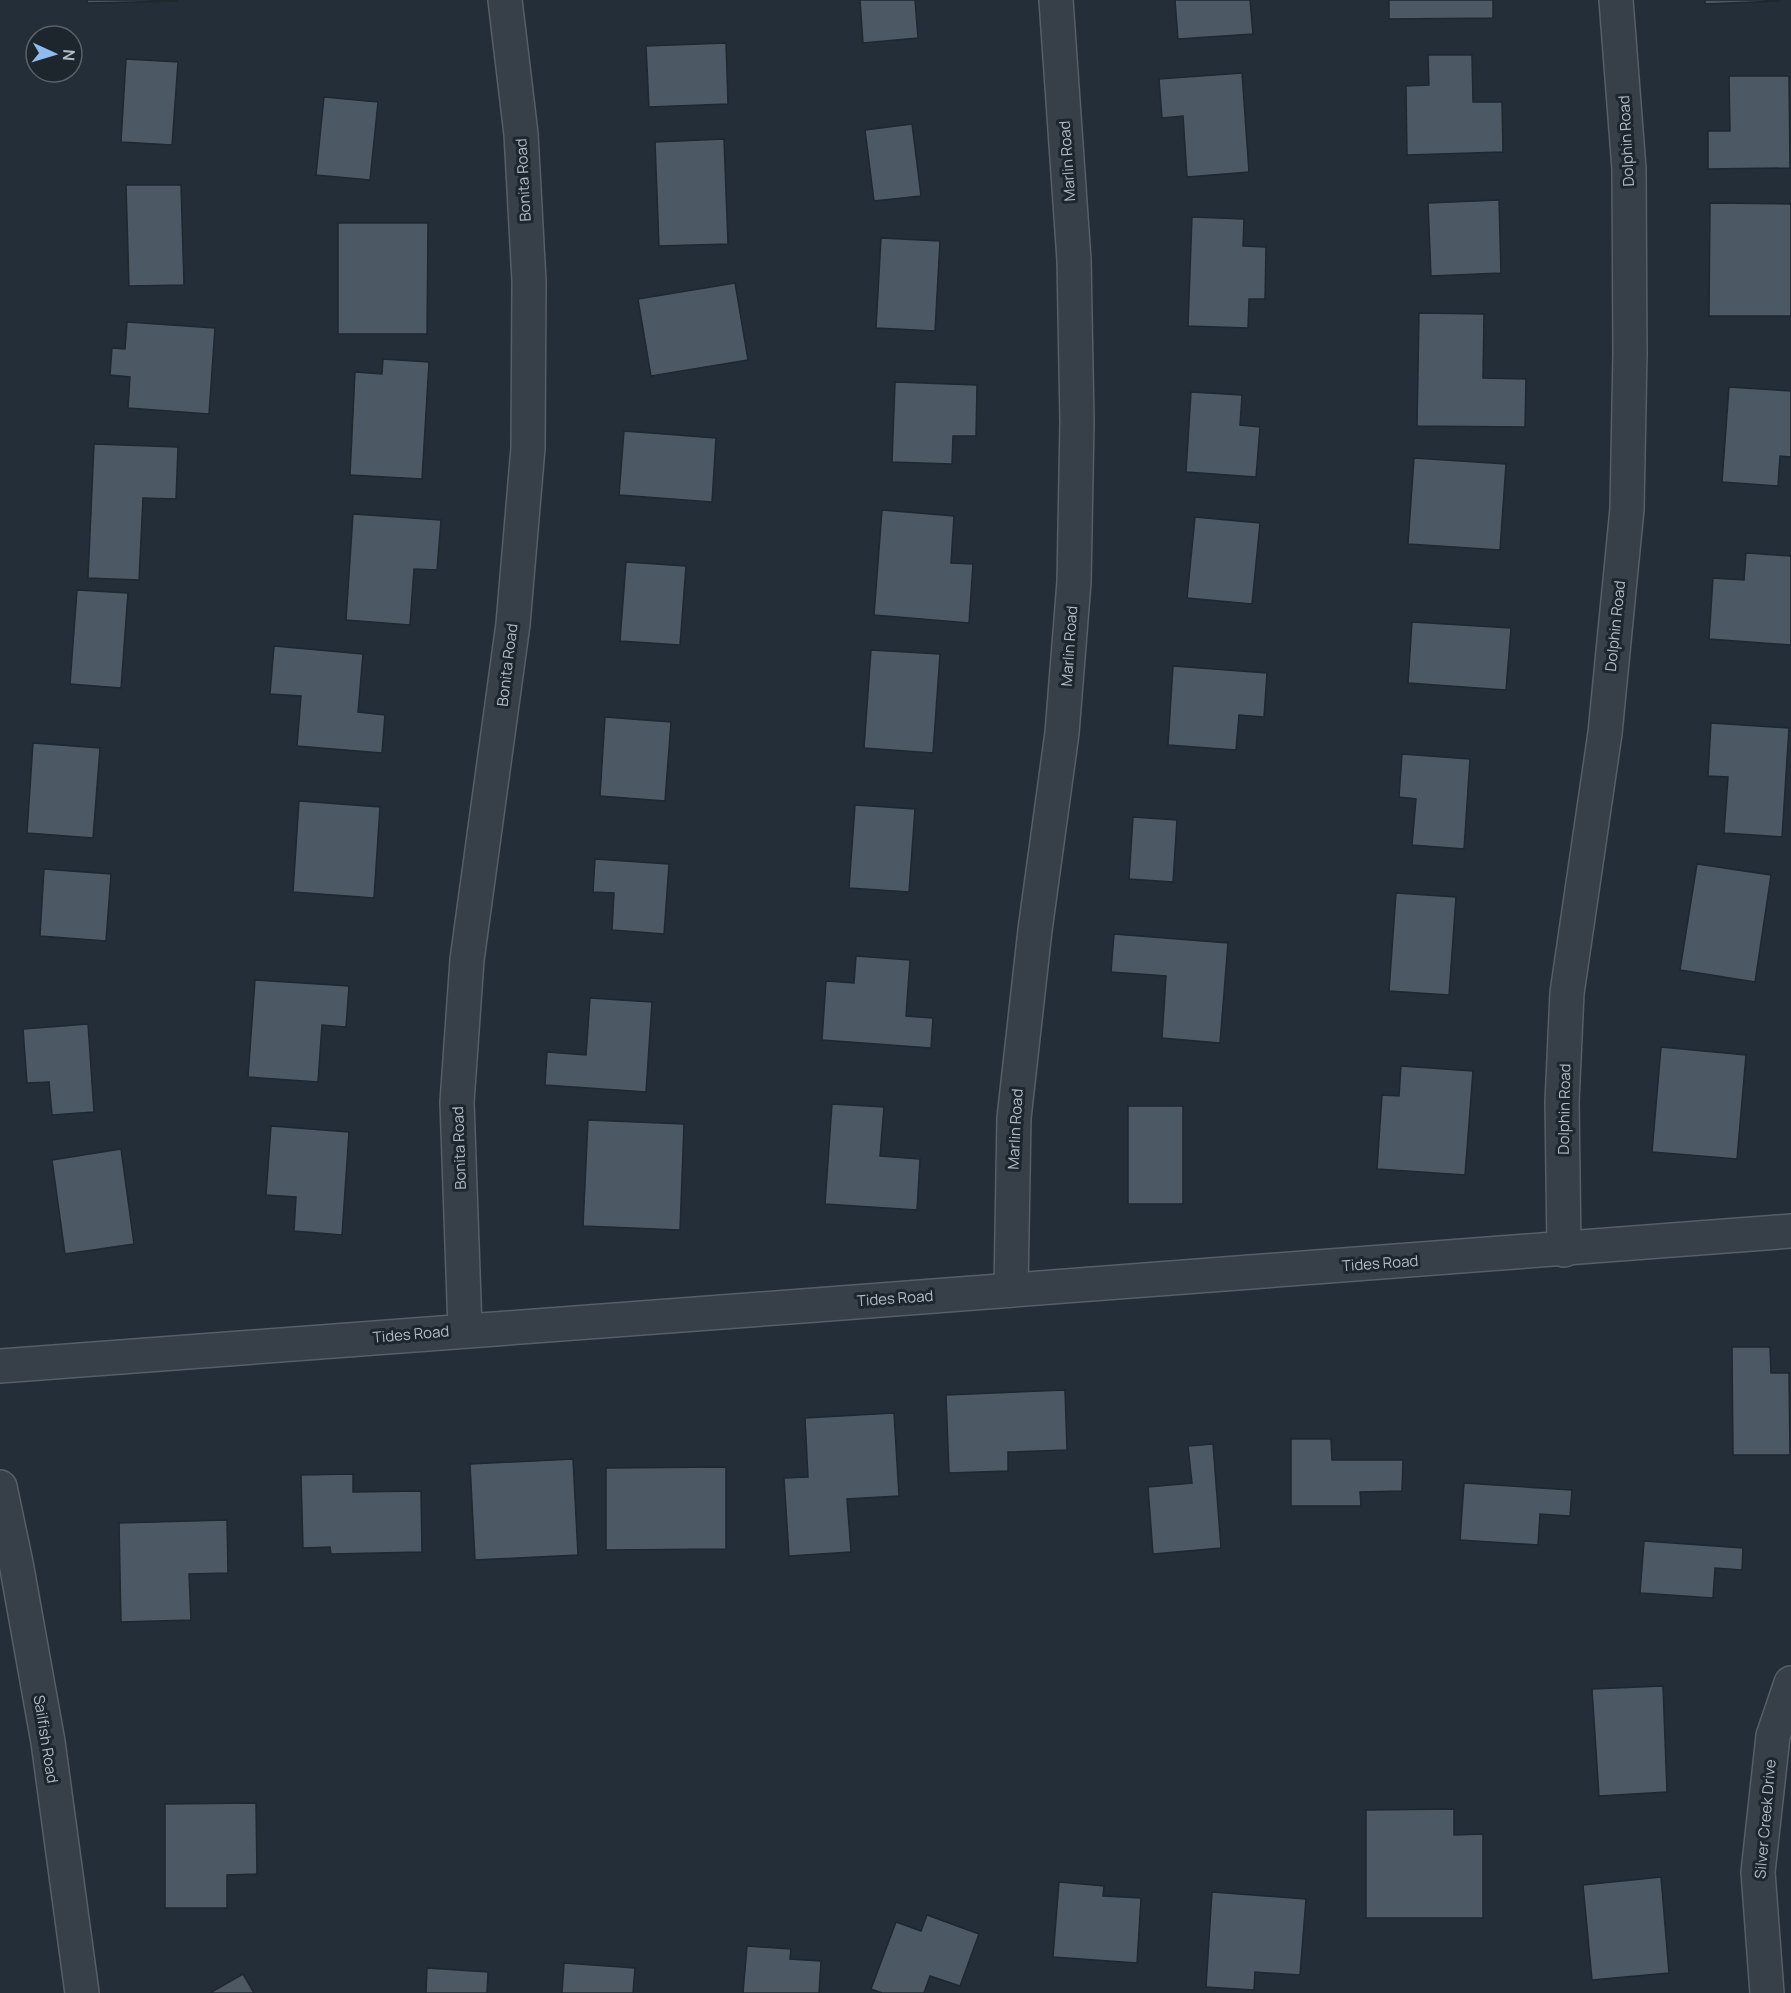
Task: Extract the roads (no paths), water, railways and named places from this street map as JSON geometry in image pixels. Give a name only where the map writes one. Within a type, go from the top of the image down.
[{"type":"street","name":"Bonita Road","points":[[465,1329],[457,1102],[468,960],[513,624],[528,448],[529,281],[521,134],[505,0]]},
{"type":"street","name":"Marlin Road","points":[[1011,1290],[1014,1118],[1035,930],[1062,733],[1074,582],[1077,422],[1074,260],[1056,0]]},
{"type":"street","name":"Dolphin Road","points":[[1564,1250],[1562,1102],[1567,993],[1605,733],[1627,509],[1630,353],[1629,168],[1616,0]]},
{"type":"street","name":"Tides Road","points":[[0,1366],[465,1329],[1564,1250],[1791,1231]]},
{"type":"street","name":"Sailfish Road","points":[[0,1487],[48,1742],[82,1993]]},
{"type":"street","name":"Silver Creek Drive","points":[[1767,1993],[1758,1872],[1773,1736],[1791,1683]]}]
